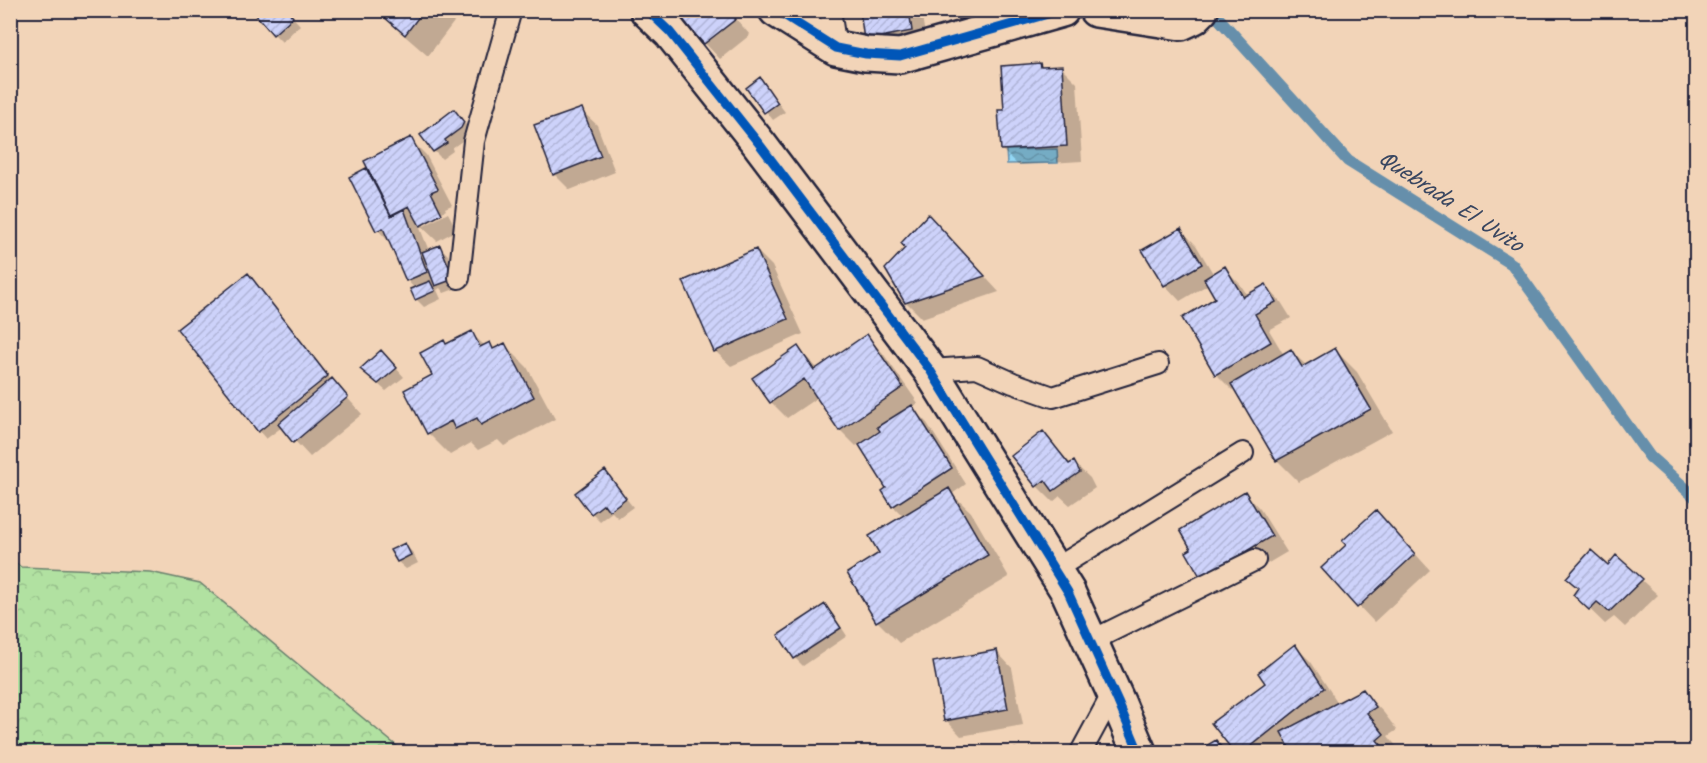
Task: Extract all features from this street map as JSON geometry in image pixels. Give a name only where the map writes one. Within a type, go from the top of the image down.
[{"type":"street","points":[[647,10],[670,32],[760,145],[930,370],[1068,592],[1139,753]]},
{"type":"street","points":[[776,10],[836,48],[866,54],[900,56],[1062,10]]},
{"type":"street","points":[[1096,10],[1181,23],[1194,17],[1201,10]]},
{"type":"lane","points":[[459,278],[474,141],[511,10]]},
{"type":"lane","points":[[830,10],[836,48]]},
{"type":"lane","points":[[930,370],[977,367],[1053,397],[1158,364]]},
{"type":"lane","points":[[1054,569],[1243,453]]},
{"type":"lane","points":[[1091,641],[1256,560]]},
{"type":"lane","points":[[1081,753],[1114,692]]},
{"type":"path","points":[[1004,753],[1011,750],[1024,753]]},
{"type":"green space","points":[[11,559],[21,567],[150,572],[200,583],[404,752],[11,752]]},
{"type":"water","points":[[1057,149],[1058,163],[1007,164],[1006,150]]},
{"type":"building","points":[[261,10],[287,10],[293,17],[273,35],[256,15]]},
{"type":"building","points":[[376,10],[424,10],[405,35]]},
{"type":"building","points":[[666,10],[729,10],[736,19],[704,44],[686,25],[682,29]]},
{"type":"building","points":[[860,10],[909,10],[912,31],[864,40]]},
{"type":"building","points":[[955,10],[997,10],[958,19]]},
{"type":"building","points":[[1040,63],[1041,67],[1062,66],[1067,146],[1001,150],[998,110],[1004,110],[1001,66]]},
{"type":"building","points":[[760,77],[778,103],[764,113],[746,88]]},
{"type":"building","points":[[582,108],[601,156],[553,175],[534,125]]},
{"type":"building","points":[[454,109],[464,122],[461,128],[445,140],[447,143],[433,152],[420,135]]},
{"type":"building","points":[[411,137],[438,189],[431,192],[442,214],[420,226],[409,206],[391,215],[364,161]]},
{"type":"building","points":[[366,168],[391,216],[404,209],[427,272],[406,281],[383,228],[376,231],[349,177]]},
{"type":"building","points":[[928,214],[985,276],[905,303],[885,269],[905,248],[901,243]]},
{"type":"building","points":[[1181,228],[1202,264],[1164,286],[1142,250]]},
{"type":"building","points":[[440,245],[454,279],[435,286],[422,252]]},
{"type":"building","points":[[756,249],[788,319],[714,352],[683,281]]},
{"type":"building","points":[[1225,266],[1243,297],[1266,284],[1276,302],[1255,314],[1271,342],[1215,375],[1182,318],[1215,298],[1204,279]]},
{"type":"building","points":[[248,273],[328,376],[258,432],[177,329]]},
{"type":"building","points":[[430,281],[435,291],[415,300],[410,289]]},
{"type":"building","points":[[472,331],[480,347],[490,342],[493,349],[505,343],[534,397],[481,425],[477,418],[455,429],[451,421],[427,434],[404,390],[432,375],[420,353],[444,340],[446,344]]},
{"type":"building","points":[[867,334],[903,387],[839,431],[804,379],[770,403],[752,378],[798,346],[814,370]]},
{"type":"building","points":[[1335,348],[1371,409],[1276,461],[1231,384],[1291,349],[1302,367]]},
{"type":"building","points":[[381,350],[397,368],[378,384],[360,369]]},
{"type":"building","points":[[332,378],[348,397],[293,443],[278,424]]},
{"type":"building","points":[[912,405],[952,468],[892,507],[882,491],[886,488],[859,445],[880,431],[877,427]]},
{"type":"building","points":[[1043,431],[1069,464],[1074,461],[1080,472],[1053,491],[1045,480],[1036,487],[1011,456]]},
{"type":"building","points":[[605,470],[626,498],[609,511],[604,504],[591,514],[575,493]]},
{"type":"building","points":[[949,488],[988,555],[876,622],[847,573],[879,553],[869,536]]},
{"type":"building","points":[[1245,491],[1272,536],[1201,578],[1186,552],[1191,549],[1180,530]]},
{"type":"building","points":[[1376,510],[1415,554],[1357,608],[1321,568],[1346,545],[1342,541]]},
{"type":"building","points":[[405,543],[411,555],[397,562],[390,550]]},
{"type":"building","points":[[1591,550],[1608,565],[1616,555],[1643,579],[1609,612],[1597,602],[1589,610],[1573,595],[1578,588],[1566,578]]},
{"type":"building","points":[[825,604],[841,628],[794,659],[778,635]]},
{"type":"building","points":[[1295,644],[1324,688],[1244,752],[1234,752],[1211,723],[1265,683],[1258,673]]},
{"type":"building","points":[[997,650],[1008,709],[944,721],[933,662]]},
{"type":"building","points":[[1363,689],[1376,707],[1367,713],[1384,734],[1377,740],[1387,752],[1292,752],[1281,732]]},
{"type":"building","points":[[1216,740],[1225,752],[1196,752]]},
{"type":"waterway","name":"Quebrada El Uvito","points":[[1211,10],[1348,161],[1512,264],[1650,457],[1696,498]]},
{"type":"cycle path","points":[[647,10],[670,32],[760,145],[930,370],[1068,592],[1139,752]]},
{"type":"cycle path","points":[[776,10],[836,48],[866,54],[900,56],[1062,10]]}]
